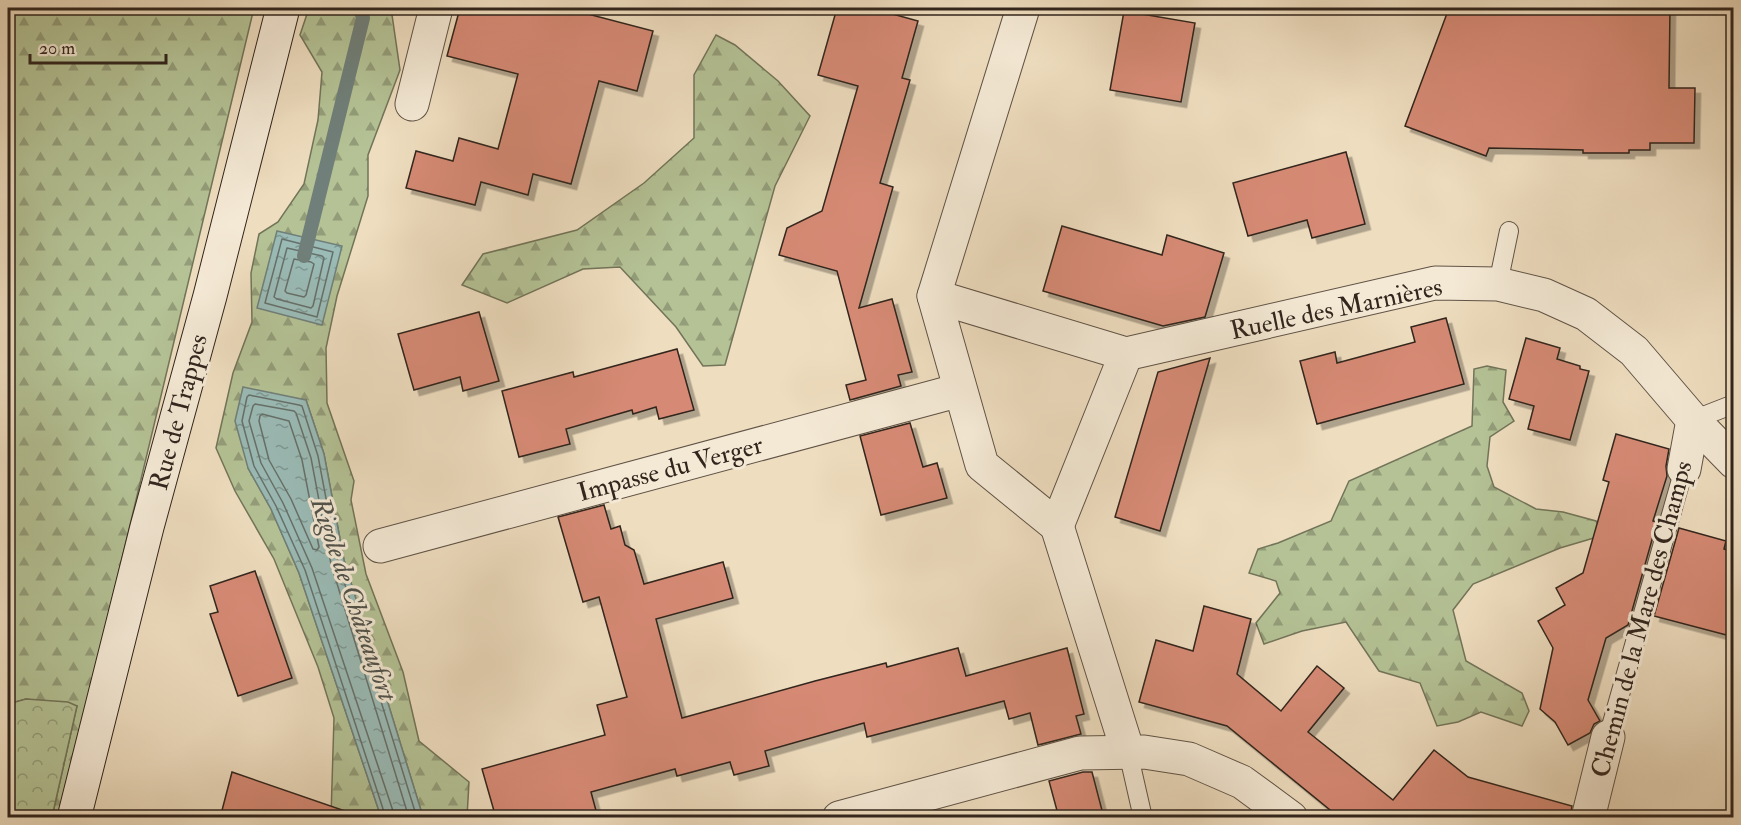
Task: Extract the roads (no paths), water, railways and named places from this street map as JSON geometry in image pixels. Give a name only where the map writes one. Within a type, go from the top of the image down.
[{"type":"street","name":"Rue de Trappes","points":[[74,818],[147,527],[210,296],[283,8]]},
{"type":"street","points":[[412,104],[436,8]]},
{"type":"street","points":[[1023,8],[934,296],[982,465],[1057,526],[1128,752]]},
{"type":"street","name":"Ruelle des Marnières","points":[[1126,354],[1435,283],[1498,284],[1544,295],[1586,314],[1634,351],[1693,420],[1734,462]]},
{"type":"street","points":[[934,296],[1126,354],[1057,526]]},
{"type":"street","name":"Impasse du Verger","points":[[380,546],[960,390]]},
{"type":"street","name":"Chemin de la Mare des Champs","points":[[1684,469],[1693,420]]},
{"type":"street","name":"Chemin de la Mare des Champs","points":[[1587,818],[1608,737]]},
{"type":"street","points":[[839,818],[1080,753],[1128,752],[1144,752],[1189,759],[1242,782],[1290,818]]},
{"type":"lane","points":[[1498,284],[1509,231]]},
{"type":"lane","points":[[1693,420],[1734,404]]},
{"type":"lane","name":"Chemin de la Mare des Champs","points":[[1608,737],[1684,469]]},
{"type":"lane","points":[[1128,752],[1143,818]]},
{"type":"water","points":[[277,231],[342,246],[322,325],[257,308]]},
{"type":"water","points":[[243,387],[306,400],[324,454],[344,560],[423,817],[381,817],[299,573],[271,509],[248,468],[235,421]]},
{"type":"waterway","name":"Rigole de Châteaufort","points":[[304,256],[363,18],[360,8]]}]
